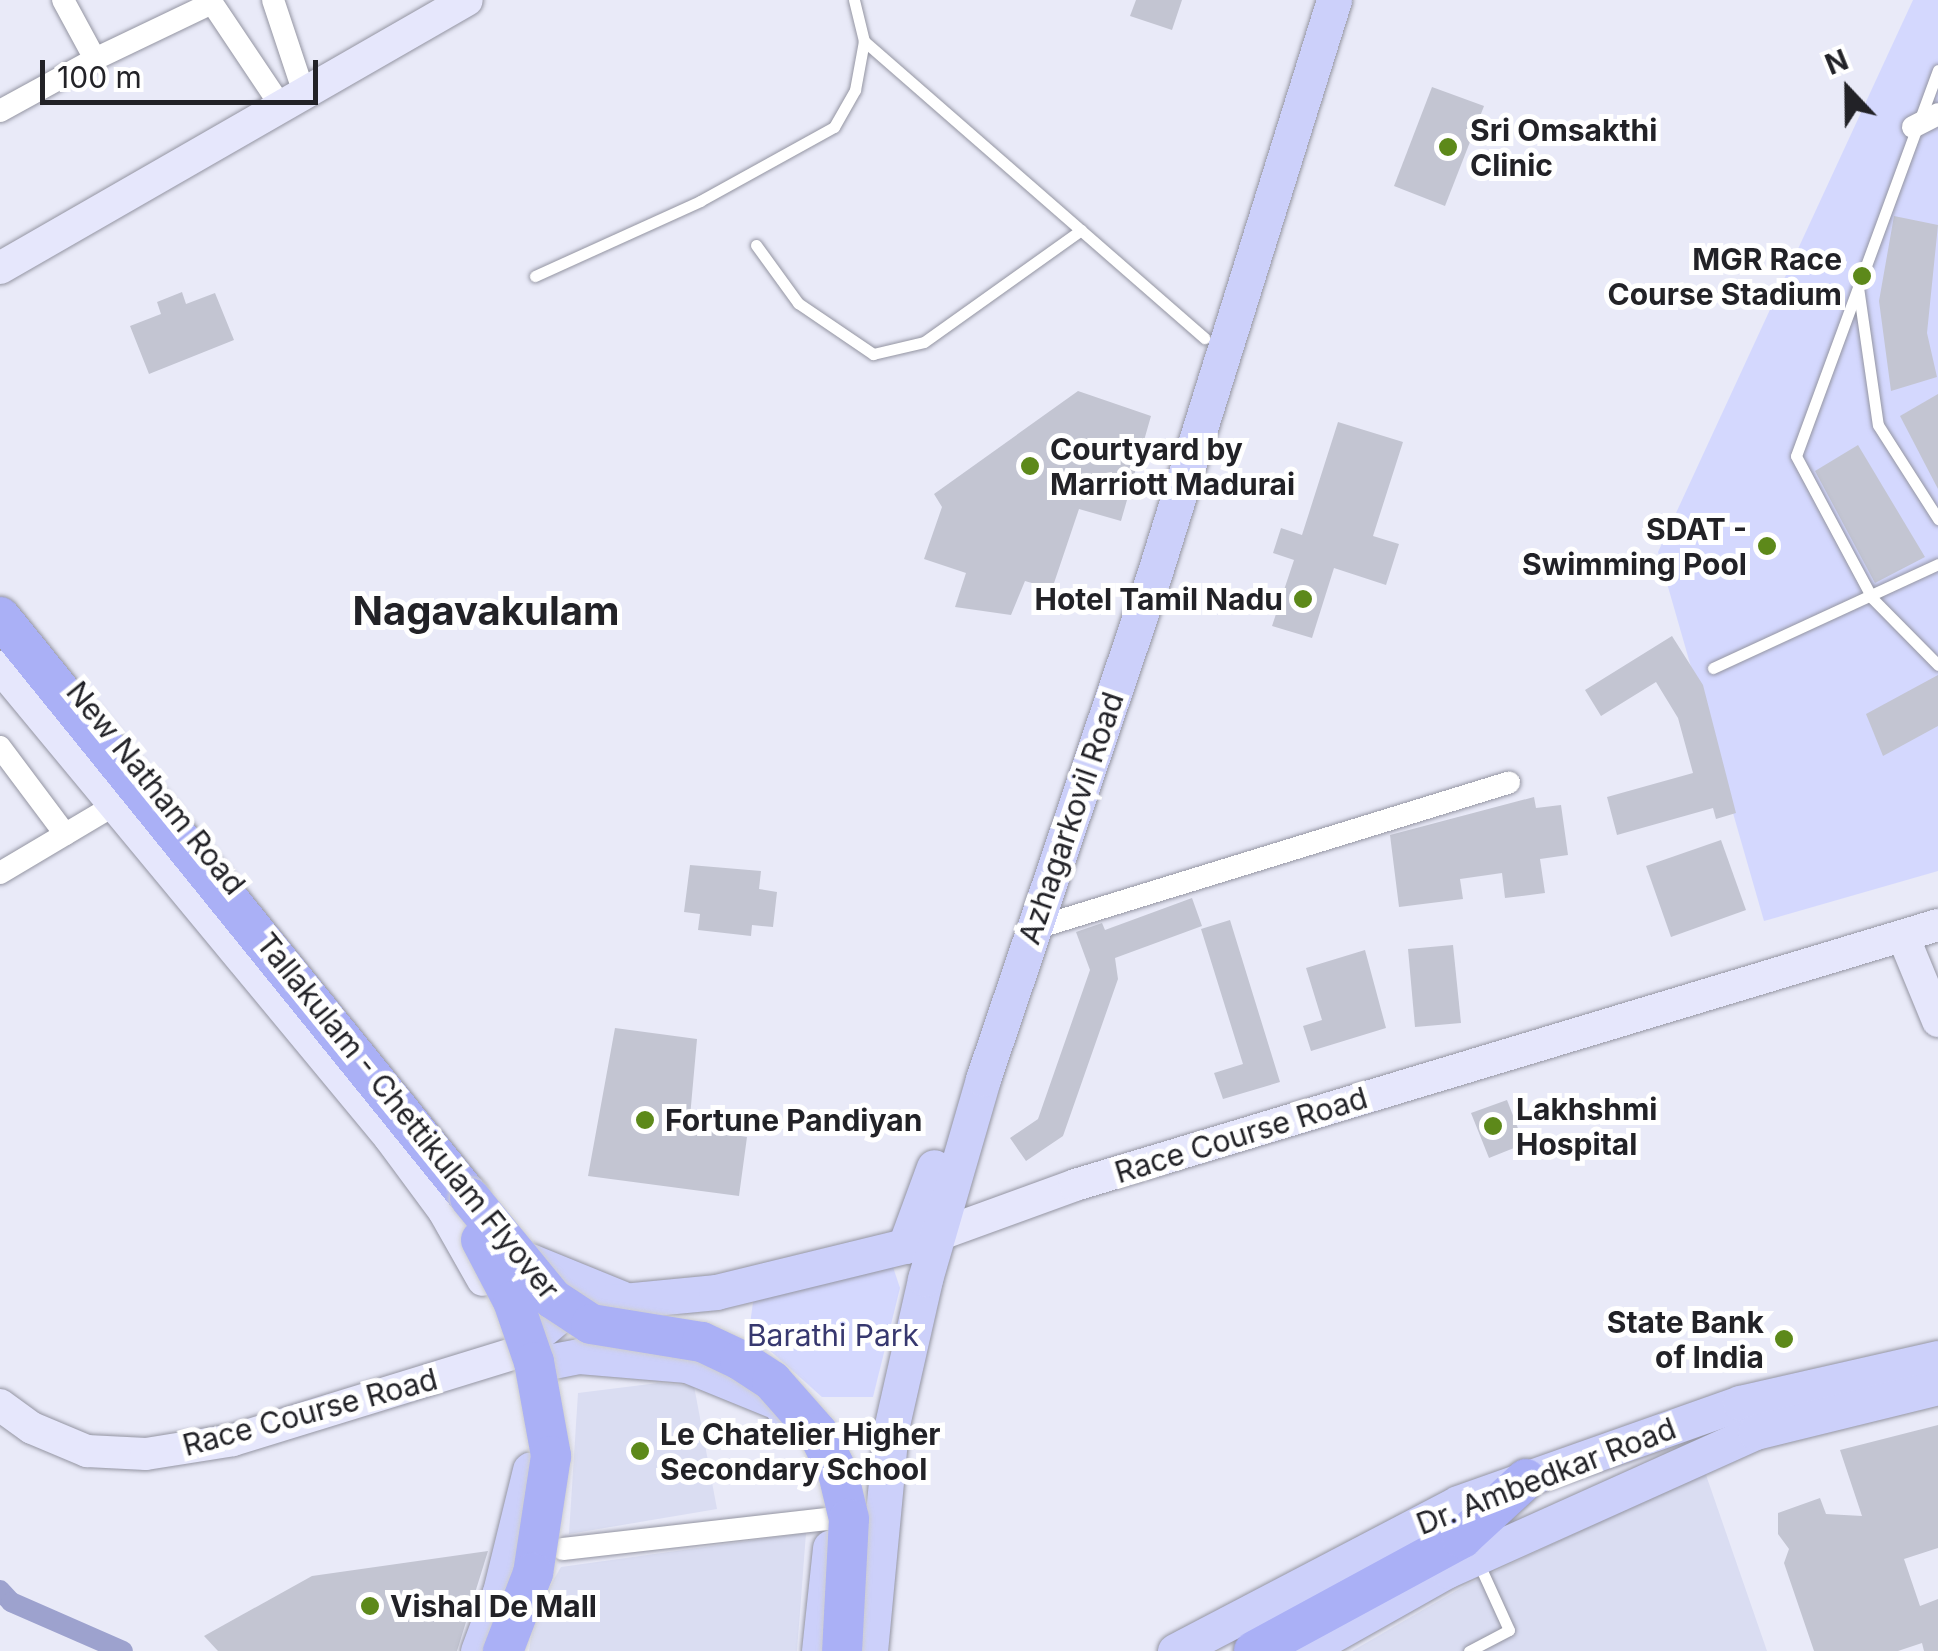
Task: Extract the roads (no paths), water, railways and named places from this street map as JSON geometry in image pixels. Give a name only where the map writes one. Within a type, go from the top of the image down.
[{"type":"highway","name":"Tallakulam - Chettikulam Flyover","points":[[0,617],[553,1299],[591,1324],[702,1342],[740,1360],[772,1380],[818,1432],[838,1473],[849,1518],[842,1651]]},
{"type":"highway","name":"Tallakulam - Chettikulam Flyover","points":[[0,646],[454,1200],[512,1301],[534,1362],[551,1456],[533,1572],[503,1651]]},
{"type":"highway","points":[[1254,1651],[1462,1538],[1526,1479]]},
{"type":"main road","name":"Azhagarkovil Road","points":[[922,1241],[1033,929],[1215,342],[1316,0]]},
{"type":"main road","name":"Azhagarkovil Road","points":[[922,1241],[1215,342],[1334,0]]},
{"type":"main road","points":[[870,1651],[891,1428],[925,1279],[922,1241]]},
{"type":"main road","name":"Race Course Road","points":[[528,1346],[564,1312],[627,1300],[716,1292],[922,1241]]},
{"type":"main road","points":[[530,1261],[627,1300]]},
{"type":"main road","points":[[478,1651],[527,1488],[532,1454],[528,1346],[580,1356],[687,1364],[780,1402],[828,1492],[833,1518],[818,1651]]},
{"type":"main road","name":"Dr. Ambedkar Road","points":[[1175,1651],[1458,1503],[1740,1404],[1938,1358]]},
{"type":"main road","name":"Dr. Ambedkar Road","points":[[1304,1651],[1477,1558],[1755,1432],[1938,1387]]},
{"type":"street","points":[[63,0],[96,60]]},
{"type":"street","points":[[272,0],[294,102]]},
{"type":"street","points":[[0,268],[467,0]]},
{"type":"street","points":[[0,111],[212,3],[294,102]]},
{"type":"street","points":[[1913,127],[1938,114]]},
{"type":"street","name":"New Natham Road","points":[[0,595],[476,1183],[540,1280],[528,1346]]},
{"type":"street","name":"New Natham Road","points":[[0,667],[434,1196],[528,1346]]},
{"type":"street","points":[[0,747],[65,834]]},
{"type":"street","points":[[1033,929],[1509,783]]},
{"type":"street","points":[[0,872],[112,806]]},
{"type":"street","name":"Race Course Road","points":[[922,1241],[1074,1185],[1938,924]]},
{"type":"street","points":[[1902,936],[1938,1021]]},
{"type":"street","name":"Race Course Road","points":[[0,1405],[32,1428],[87,1451],[146,1454],[233,1440],[528,1346]]},
{"type":"street","points":[[562,1549],[833,1518]]},
{"type":"lane","points":[[535,276],[700,201],[834,127],[855,90],[864,42],[854,0]]},
{"type":"lane","points":[[864,42],[1215,342]]},
{"type":"lane","points":[[1938,70],[1913,127],[1796,456],[1872,598],[1938,665]]},
{"type":"lane","points":[[756,245],[798,303],[872,354],[924,342],[1081,230]]},
{"type":"lane","points":[[1858,283],[1878,425],[1938,519]]},
{"type":"lane","points":[[1713,668],[1872,598],[1938,564]]},
{"type":"lane","points":[[1469,1651],[1509,1630],[1477,1558]]},
{"type":"waterway","points":[[0,1590],[11,1602],[123,1651]]},
{"type":"place","name":"Sri Omsakthi Clinic","points":[[1448,147]]},
{"type":"place","name":"MGR Race Course Stadium","points":[[1862,276]]},
{"type":"place","name":"Courtyard by Marriott Madurai","points":[[1030,466]]},
{"type":"place","name":"SDAT - Swimming Pool","points":[[1767,546]]},
{"type":"place","name":"Hotel Tamil Nadu","points":[[1303,599]]},
{"type":"place","name":"Fortune Pandiyan","points":[[645,1120]]},
{"type":"place","name":"Lakhshmi Hospital","points":[[1493,1126]]},
{"type":"place","name":"State Bank of India","points":[[1784,1339]]},
{"type":"place","name":"Le Chatelier Higher Secondary School","points":[[640,1451]]},
{"type":"place","name":"Vishal De Mall","points":[[370,1606]]},
{"type":"district","name":"Nagavakulam","points":[[486,611]]},
{"type":"park label","name":"Barathi Park","points":[[833,1335]]}]
